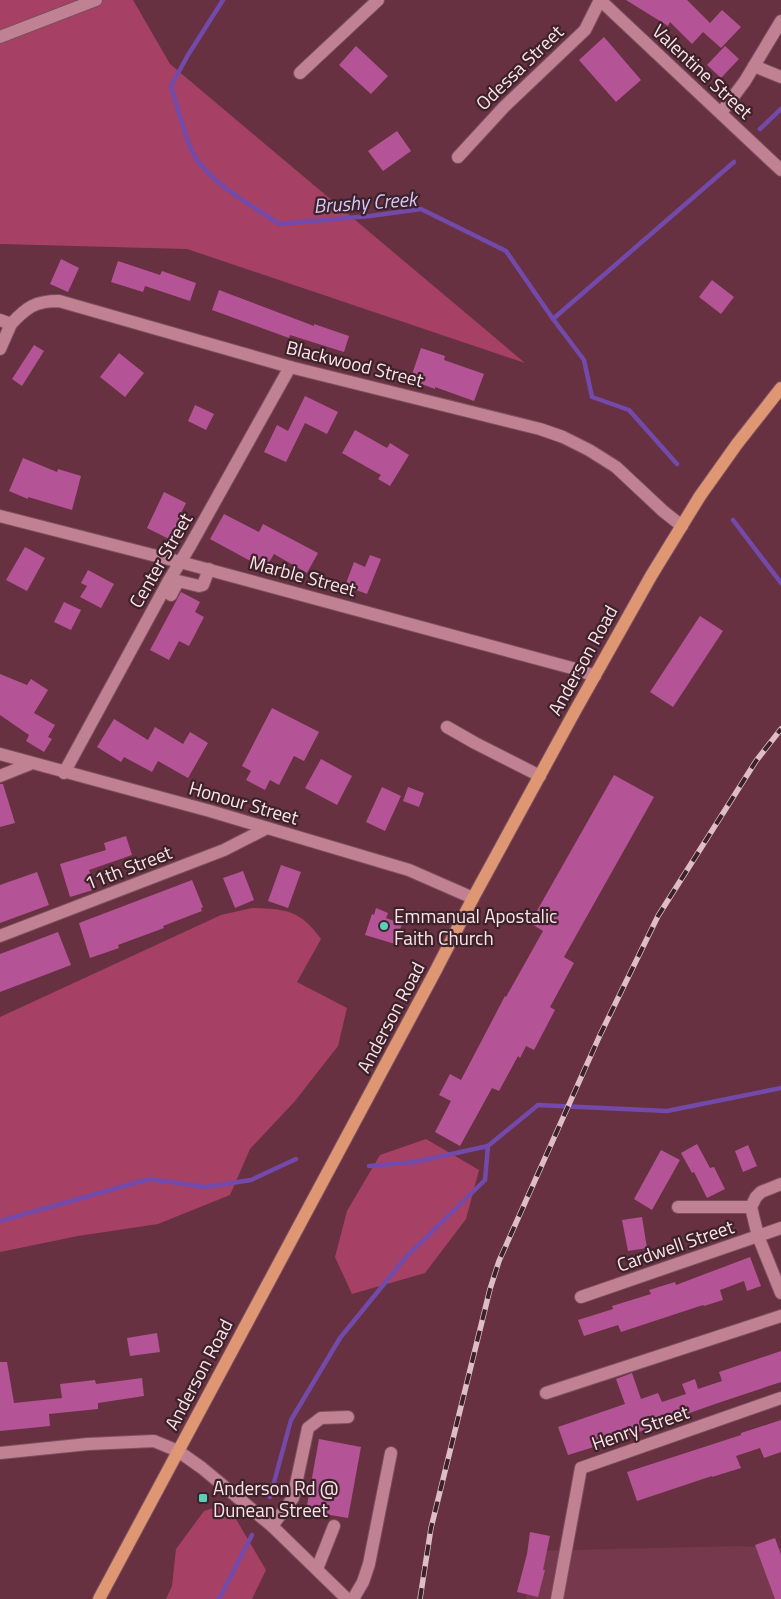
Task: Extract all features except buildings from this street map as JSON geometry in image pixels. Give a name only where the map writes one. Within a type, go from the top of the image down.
[{"type":"main road","name":"Anderson Road","points":[[99,1599],[473,898],[624,621],[682,526],[737,444],[781,388]]},
{"type":"street","points":[[0,37],[96,0]]},
{"type":"street","points":[[300,73],[378,0]]},
{"type":"street","name":"Valentine Street","points":[[600,0],[781,170]]},
{"type":"street","name":"Odessa Street","points":[[458,156],[504,107],[585,30],[600,0]]},
{"type":"street","points":[[721,113],[754,66],[781,21]]},
{"type":"street","points":[[754,66],[781,78]]},
{"type":"street","name":"Blackwood Street","points":[[6,322],[31,306],[47,301],[59,302],[290,366],[540,429],[589,450],[616,467],[682,526]]},
{"type":"street","points":[[0,348],[6,322]]},
{"type":"street","name":"Center Street","points":[[64,773],[128,656],[174,579],[180,562],[290,366]]},
{"type":"street","name":"Marble Street","points":[[0,516],[209,569],[572,668],[595,676]]},
{"type":"street","points":[[174,579],[199,586],[203,585],[209,569]]},
{"type":"street","points":[[447,727],[540,776]]},
{"type":"street","name":"Honour Street","points":[[0,754],[30,764],[210,811],[409,870],[473,898]]},
{"type":"street","points":[[0,776],[30,764]]},
{"type":"street","name":"11th Street","points":[[0,936],[224,850],[267,828]]},
{"type":"street","points":[[781,1184],[761,1192],[751,1207],[758,1236],[781,1293]]},
{"type":"street","points":[[678,1207],[751,1207]]},
{"type":"street","name":"Cardwell Street","points":[[581,1297],[781,1228]]},
{"type":"street","points":[[546,1393],[781,1316]]},
{"type":"street","name":"Henry Street","points":[[558,1599],[581,1468],[781,1398]]},
{"type":"street","points":[[272,1526],[294,1498],[308,1428],[321,1418],[348,1417]]},
{"type":"street","points":[[0,1454],[88,1444],[154,1441],[178,1451],[202,1468],[272,1526],[347,1599]]},
{"type":"street","points":[[353,1599],[363,1582],[369,1564],[392,1453]]},
{"type":"street","points":[[316,1569],[334,1526]]},
{"type":"shaded area","points":[[0,0],[133,0],[170,64],[525,363],[187,249],[0,244]]},
{"type":"shaded area","points":[[252,908],[274,909],[291,913],[306,922],[313,929],[321,939],[297,982],[347,1008],[338,1046],[295,1101],[250,1149],[230,1195],[158,1224],[78,1236],[0,1252],[0,1017],[221,915]]},
{"type":"shaded area","points":[[426,1139],[479,1170],[466,1219],[425,1273],[352,1294],[335,1257],[347,1211],[380,1155]]},
{"type":"shaded area","points":[[227,1504],[266,1570],[252,1599],[166,1599],[172,1586],[176,1549],[204,1511]]},
{"type":"shaded area","points":[[740,1546],[781,1548],[781,1599],[526,1599],[531,1551]]},
{"type":"waterway","name":"Brushy Creek","points":[[223,0],[171,86],[189,145],[200,163],[209,173],[232,192],[279,224],[370,216],[421,209],[506,251],[584,360],[592,397],[629,410],[677,464]]},
{"type":"waterway","points":[[760,129],[781,109]]},
{"type":"waterway","points":[[553,319],[734,162]]},
{"type":"waterway","name":"Brushy Creek","points":[[733,520],[781,583]]},
{"type":"waterway","points":[[369,1166],[415,1162],[488,1146],[538,1105],[667,1111],[781,1088]]},
{"type":"waterway","points":[[270,1497],[291,1420],[340,1338],[406,1257],[485,1180],[488,1146]]},
{"type":"waterway","points":[[0,1221],[149,1179],[206,1187],[251,1180],[296,1159]]},
{"type":"waterway","points":[[219,1599],[252,1535]]},
{"type":"railway","points":[[420,1599],[431,1528],[490,1289],[499,1261],[600,1035],[658,916],[756,761],[781,729]]},
{"type":"place","name":"Emmanual Apostalic Faith Church","points":[[384,926]]},
{"type":"place","name":"Anderson Rd @ Dunean Street","points":[[203,1498]]}]
